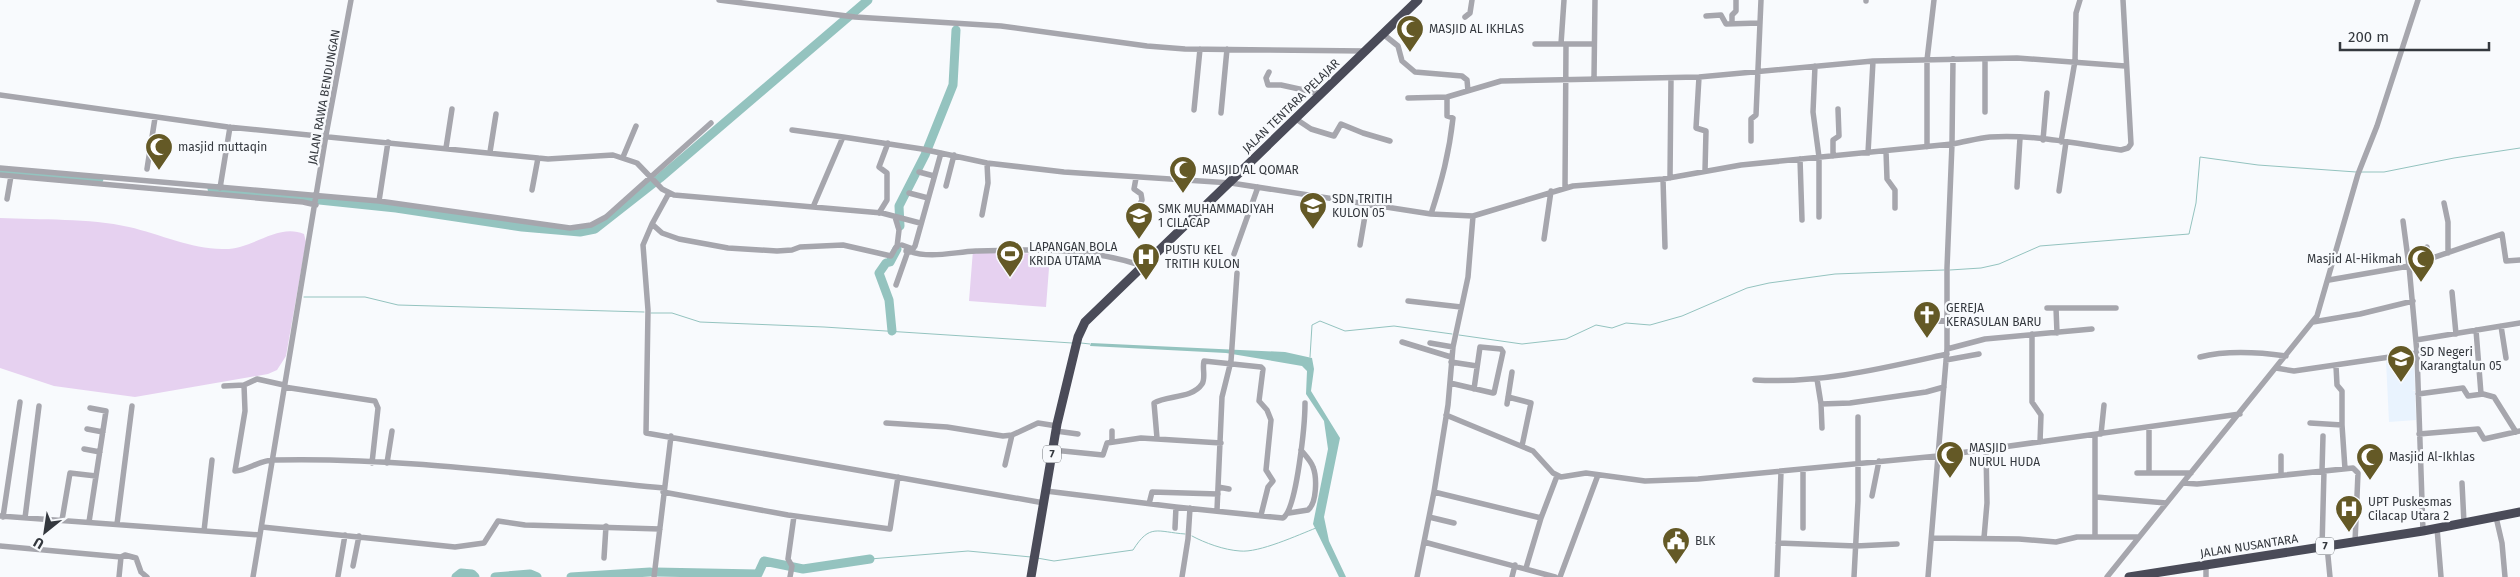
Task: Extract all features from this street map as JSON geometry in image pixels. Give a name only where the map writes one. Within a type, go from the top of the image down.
[{"type":"highway","name":"JALAN TENTARA PELAJAR","points":[[1057,428],[1078,337],[1091,315],[1231,183],[1418,0]]},
{"type":"highway","name":"7","points":[[1031,572],[1057,428]]},
{"type":"highway","name":"JALAN NUSANTARA","points":[[2132,577],[2423,531],[2520,512]]},
{"type":"street","name":"JALAN RAWA BENDUNGAN","points":[[253,577],[286,367],[351,0]]},
{"type":"street","points":[[719,0],[855,17],[1001,26],[1147,46],[1200,49],[1365,51]]},
{"type":"street","points":[[1465,17],[1470,13],[1472,0]]},
{"type":"street","points":[[1564,0],[1566,80],[1565,187]]},
{"type":"street","points":[[1594,79],[1595,0]]},
{"type":"street","points":[[1732,24],[1732,15],[1736,11],[1736,0]]},
{"type":"street","points":[[1751,141],[1751,119],[1756,115],[1761,0]]},
{"type":"street","points":[[1927,146],[1927,60],[1934,0]]},
{"type":"street","points":[[2059,191],[2074,61],[2076,14],[2080,0]]},
{"type":"street","points":[[792,130],[888,143],[987,163],[1136,178],[1231,183],[1432,214],[1473,216],[1565,187],[1663,179],[1705,171],[1800,159],[1952,144],[1990,137],[2064,142],[2121,150],[2128,148],[2130,144],[2123,0]]},
{"type":"street","points":[[2107,577],[2313,322],[2329,280],[2359,171],[2377,126],[2418,0]]},
{"type":"street","points":[[1706,16],[1721,15],[1724,23],[1759,23]]},
{"type":"street","points":[[1383,34],[1398,46],[1402,61],[1415,72],[1462,76],[1467,80],[1468,91]]},
{"type":"street","points":[[1535,44],[1594,44]]},
{"type":"street","points":[[1194,110],[1200,49]]},
{"type":"street","points":[[1221,113],[1227,49]]},
{"type":"street","points":[[1985,59],[1985,112]]},
{"type":"street","points":[[1408,98],[1447,97],[1501,81],[1699,77],[1873,60],[1985,59],[2074,61],[2125,66]]},
{"type":"street","points":[[1868,153],[1873,60]]},
{"type":"street","points":[[1928,577],[1947,355],[1947,271],[1953,60]]},
{"type":"street","points":[[1815,66],[1813,112],[1819,157],[1819,217]]},
{"type":"street","points":[[1269,72],[1266,82],[1268,85],[1281,85],[1322,94]]},
{"type":"street","points":[[1699,77],[1696,128],[1706,131],[1705,171]]},
{"type":"street","points":[[1670,178],[1671,78]]},
{"type":"street","points":[[2043,140],[2047,93]]},
{"type":"street","points":[[0,95],[230,127],[326,135],[554,160],[599,155],[623,157],[643,167],[662,189],[670,194],[879,213],[920,223]]},
{"type":"street","points":[[1432,214],[1443,183],[1450,147],[1453,118],[1446,115],[1447,97]]},
{"type":"street","points":[[446,148],[452,109]]},
{"type":"street","points":[[1833,156],[1832,140],[1839,136],[1838,109]]},
{"type":"street","points":[[490,152],[496,114]]},
{"type":"street","points":[[147,168],[155,118]]},
{"type":"street","points":[[1296,119],[1311,128],[1334,136],[1341,124],[1390,141]]},
{"type":"street","points":[[0,175],[303,202],[379,201],[570,228],[591,225],[606,217],[711,123]]},
{"type":"street","points":[[623,157],[636,126]]},
{"type":"street","points":[[220,188],[230,127]]},
{"type":"street","points":[[813,207],[843,137]]},
{"type":"street","points":[[2017,187],[2020,138]]},
{"type":"street","points":[[379,201],[388,142]]},
{"type":"street","points":[[879,213],[888,194],[887,173],[879,168],[888,143]]},
{"type":"street","points":[[1886,151],[1887,179],[1895,190],[1895,208]]},
{"type":"street","points":[[898,247],[913,248],[941,153]]},
{"type":"street","points":[[946,186],[954,155]]},
{"type":"street","points":[[532,190],[538,158]]},
{"type":"street","points":[[1800,159],[1802,220]]},
{"type":"street","points":[[982,216],[988,183],[987,163]]},
{"type":"street","points":[[0,168],[220,188],[316,201]]},
{"type":"street","points":[[919,172],[934,176]]},
{"type":"street","points":[[7,199],[11,176]]},
{"type":"street","points":[[1132,220],[1142,200],[1140,194],[1134,188],[1136,178]]},
{"type":"street","points":[[1663,179],[1665,247]]},
{"type":"street","points":[[1234,254],[1258,187]]},
{"type":"street","points":[[1544,239],[1551,191]]},
{"type":"street","points":[[909,193],[928,198]]},
{"type":"street","points":[[670,194],[652,224],[643,245],[648,310],[645,431],[1044,503]]},
{"type":"street","points":[[2444,203],[2448,222],[2448,253]]},
{"type":"street","points":[[1360,245],[1367,204]]},
{"type":"street","points":[[1417,577],[1434,492],[1446,415],[1453,347],[1468,277],[1473,216]]},
{"type":"street","points":[[652,224],[662,233],[679,239],[749,250],[792,250],[800,247],[843,245],[891,256],[898,247],[900,234],[898,217]]},
{"type":"street","points":[[2403,221],[2410,266],[2417,353],[2423,531]]},
{"type":"street","points":[[2329,280],[2410,266],[2502,234],[2506,261],[2520,260]]},
{"type":"street","points":[[898,247],[908,251],[936,255],[961,252],[1054,248],[1116,256],[1143,266]]},
{"type":"street","points":[[2427,247],[2428,260]]},
{"type":"street","points":[[896,285],[908,251]]},
{"type":"street","points":[[1217,510],[1223,386],[1228,378],[1231,362],[1237,274]]},
{"type":"street","points":[[2452,292],[2456,334]]},
{"type":"street","points":[[1408,301],[1461,307]]},
{"type":"street","points":[[2313,322],[2360,314],[2413,301]]},
{"type":"street","points":[[2047,308],[2116,308]]},
{"type":"street","points":[[2056,308],[2057,333]]},
{"type":"street","points":[[1922,322],[1948,320]]},
{"type":"street","points":[[2416,340],[2520,323]]},
{"type":"street","points":[[2501,326],[2506,358]]},
{"type":"street","points":[[1947,355],[1985,339],[2092,329]]},
{"type":"street","points":[[2476,330],[2481,394]]},
{"type":"street","points":[[2032,334],[2032,402],[2041,416],[2040,442]]},
{"type":"street","points":[[1402,342],[1451,360],[1477,366]]},
{"type":"street","points":[[1430,343],[1453,347]]},
{"type":"street","points":[[1450,383],[1474,389],[1493,393],[1496,389],[1503,350],[1481,346],[1474,389]]},
{"type":"street","points":[[2200,357],[2223,353],[2248,352],[2286,356]]},
{"type":"street","points":[[2276,368],[2294,371],[2417,353]]},
{"type":"street","points":[[1755,380],[1779,382],[1817,379],[1947,355],[1979,354]]},
{"type":"street","points":[[1157,438],[1154,403],[1174,399],[1201,386],[1204,361],[1256,365],[1263,369],[1259,401],[1267,410],[1271,420],[1266,470],[1273,480],[1268,487],[1260,515]]},
{"type":"street","points":[[2336,366],[2337,384],[2342,391],[2345,469]]},
{"type":"street","points":[[1508,398],[1512,372]]},
{"type":"street","points":[[224,386],[244,385],[257,379],[375,402],[378,408],[372,463]]},
{"type":"street","points":[[1817,379],[1822,428]]},
{"type":"street","points":[[244,385],[245,411],[232,472],[272,460],[387,464],[664,490],[794,516],[890,529],[898,477]]},
{"type":"street","points":[[1821,404],[1850,403],[1926,392],[1944,387]]},
{"type":"street","points":[[2418,394],[2463,388],[2468,396],[2481,394],[2494,397],[2518,432],[2484,439],[2478,429],[2419,434]]},
{"type":"street","points":[[1496,389],[1508,398],[1531,403],[1522,446]]},
{"type":"street","points":[[20,402],[2,516],[260,535]]},
{"type":"street","points":[[1046,491],[1176,508],[1217,510],[1283,518],[1288,512],[1298,475],[1305,403]]},
{"type":"street","points":[[2095,537],[2098,434],[2104,404]]},
{"type":"street","points":[[25,518],[39,406]]},
{"type":"street","points":[[117,524],[132,406]]},
{"type":"street","points":[[89,522],[106,410],[90,408]]},
{"type":"street","points":[[1557,476],[1586,473],[1645,481],[1698,479],[1781,472],[1986,450],[2240,414]]},
{"type":"street","points":[[1446,415],[1522,446],[1540,456],[1557,476]]},
{"type":"street","points":[[1854,577],[1858,417]]},
{"type":"street","points":[[886,423],[947,427],[994,435],[1012,434],[1038,423],[1078,434]]},
{"type":"street","points":[[2310,423],[2342,425]]},
{"type":"street","points":[[2149,427],[2149,473]]},
{"type":"street","points":[[87,429],[103,432]]},
{"type":"street","points":[[387,464],[392,431]]},
{"type":"street","points":[[1112,431],[1112,442]]},
{"type":"street","points":[[1005,465],[1012,434]]},
{"type":"street","points":[[654,577],[671,436]]},
{"type":"street","points":[[2323,436],[2325,546],[2330,577]]},
{"type":"street","points":[[1053,450],[1103,455],[1106,444],[1112,442],[1157,438],[1221,443]]},
{"type":"street","points":[[84,449],[100,452]]},
{"type":"street","points":[[1288,512],[1308,510],[1312,505],[1315,472],[1301,450]]},
{"type":"street","points":[[1984,538],[1987,503],[1986,450]]},
{"type":"street","points":[[2281,456],[2281,475]]},
{"type":"street","points":[[204,531],[212,460]]},
{"type":"street","points":[[1872,496],[1879,461]]},
{"type":"street","points":[[2183,483],[2196,484],[2353,468],[2358,472],[2355,542]]},
{"type":"street","points":[[1803,470],[1803,528]]},
{"type":"street","points":[[1777,577],[1781,472]]},
{"type":"street","points":[[62,520],[70,473],[96,476]]},
{"type":"street","points":[[2137,473],[2191,473]]},
{"type":"street","points":[[1560,577],[1598,475]]},
{"type":"street","points":[[1526,568],[1541,518],[1557,476]]},
{"type":"street","points":[[2462,483],[2464,523]]},
{"type":"street","points":[[1149,504],[1152,492],[1229,489]]},
{"type":"street","points":[[1434,492],[1541,518]]},
{"type":"street","points":[[2096,497],[2166,503]]},
{"type":"street","points":[[1175,528],[1176,508]]},
{"type":"street","points":[[1182,577],[1190,508]]},
{"type":"street","points":[[790,577],[792,566],[788,559],[794,516]]},
{"type":"street","points":[[1429,517],[1454,523]]},
{"type":"street","points":[[2496,517],[2502,543],[2504,577]]},
{"type":"street","points":[[262,527],[454,547],[484,543],[498,521],[525,525],[660,529]]},
{"type":"street","points":[[604,558],[606,526]]},
{"type":"street","points":[[2437,528],[2441,577]]},
{"type":"street","points":[[338,576],[345,535]]},
{"type":"street","points":[[353,566],[359,536]]},
{"type":"street","points":[[1932,538],[2019,538],[2056,542],[2070,538],[2139,538]]},
{"type":"street","points":[[1424,542],[1555,577]]},
{"type":"street","points":[[1778,543],[1856,546],[1897,544]]},
{"type":"street","points":[[0,546],[121,557],[125,555],[136,558],[141,572],[147,577]]},
{"type":"street","points":[[119,577],[121,557]]},
{"type":"street","points":[[1512,577],[1515,565]]},
{"type":"street","points":[[2206,565],[2206,577]]},
{"type":"shaded area","points":[[0,218],[114,224],[213,249],[235,248],[285,232],[294,231],[304,234],[306,242],[286,356],[277,370],[268,374],[135,397],[54,386],[0,368]]},
{"type":"shaded area","name":"LAPANGAN BOLA KRIDA UTAMA","points":[[973,250],[1050,255],[1046,307],[969,301]]},
{"type":"shaded area","points":[[1091,343],[1285,352],[1312,358],[1314,369],[1311,391],[1340,438],[1324,517],[1329,541],[1346,577],[1339,577],[1313,524],[1328,449],[1324,421],[1306,394],[1307,371],[1302,366],[1226,353],[1090,346]]},
{"type":"shaded area","points":[[2414,359],[2415,390],[2412,391],[2415,391],[2416,420],[2389,422],[2386,361]]},
{"type":"waterway","points":[[212,189],[396,208],[522,227],[580,232],[595,229],[660,178],[868,0]]},
{"type":"waterway","points":[[900,226],[899,206],[925,155],[953,85],[956,30]]},
{"type":"waterway","points":[[2360,172],[2384,172],[2454,158],[2520,148]]},
{"type":"waterway","points":[[1950,270],[1981,268],[1999,264],[2040,246],[2189,234],[2196,203],[2200,157],[2258,165],[2356,172]]},
{"type":"waterway","points":[[0,171],[99,179]]},
{"type":"waterway","points":[[892,331],[889,300],[879,273],[886,263],[890,262],[897,249]]},
{"type":"waterway","points":[[1459,335],[1522,344],[1566,339],[1596,325],[1612,328],[1626,323],[1650,325],[1682,316],[1747,288],[1769,283],[1835,274],[1944,270]]},
{"type":"waterway","points":[[304,297],[365,297],[398,305],[644,312]]},
{"type":"waterway","points":[[651,313],[672,313],[700,322],[824,327],[1072,343]]},
{"type":"waterway","points":[[1310,357],[1312,325],[1320,321],[1345,331],[1394,326],[1452,334]]},
{"type":"waterway","points":[[1081,343],[1090,344]]},
{"type":"waterway","points":[[1192,536],[1221,548],[1248,551],[1278,543],[1316,528]]},
{"type":"waterway","points":[[1037,558],[1054,561],[1133,550],[1144,536],[1155,531],[1185,534]]},
{"type":"waterway","points":[[870,559],[968,551],[1031,557]]},
{"type":"waterway","points":[[655,572],[758,574],[764,561],[803,569],[870,559]]},
{"type":"waterway","points":[[571,577],[650,572]]},
{"type":"waterway","points":[[456,577],[461,573],[472,574],[475,577]]},
{"type":"waterway","points":[[495,577],[530,574],[537,577]]},
{"type":"place","name":"MASJID AL IKHLAS","points":[[1410,53]]},
{"type":"place","name":"masjid muttaqin","points":[[159,171]]},
{"type":"place","name":"MASJID AL QOMAR","points":[[1183,194]]},
{"type":"place","name":"SDN TRITIH KULON 05","points":[[1313,230]]},
{"type":"place","name":"SMK MUHAMMADIYAH 1 CILACAP","points":[[1139,240]]},
{"type":"place","name":"LAPANGAN BOLA KRIDA UTAMA","points":[[1010,278]]},
{"type":"place","name":"PUSTU KEL TRITIH KULON","points":[[1146,281]]},
{"type":"place","name":"Masjid Al-Hikmah","points":[[2421,283]]},
{"type":"place","name":"GEREJA KERASULAN BARU","points":[[1927,339]]},
{"type":"place","name":"SD Negeri Karangtalun 05","points":[[2401,383]]},
{"type":"place","name":"MASJID NURUL HUDA","points":[[1950,479]]},
{"type":"place","name":"Masjid Al-Ikhlas","points":[[2370,481]]},
{"type":"place","name":"UPT Puskesmas Cilacap Utara 2","points":[[2349,533]]},
{"type":"place","name":"BLK","points":[[1676,565]]}]
